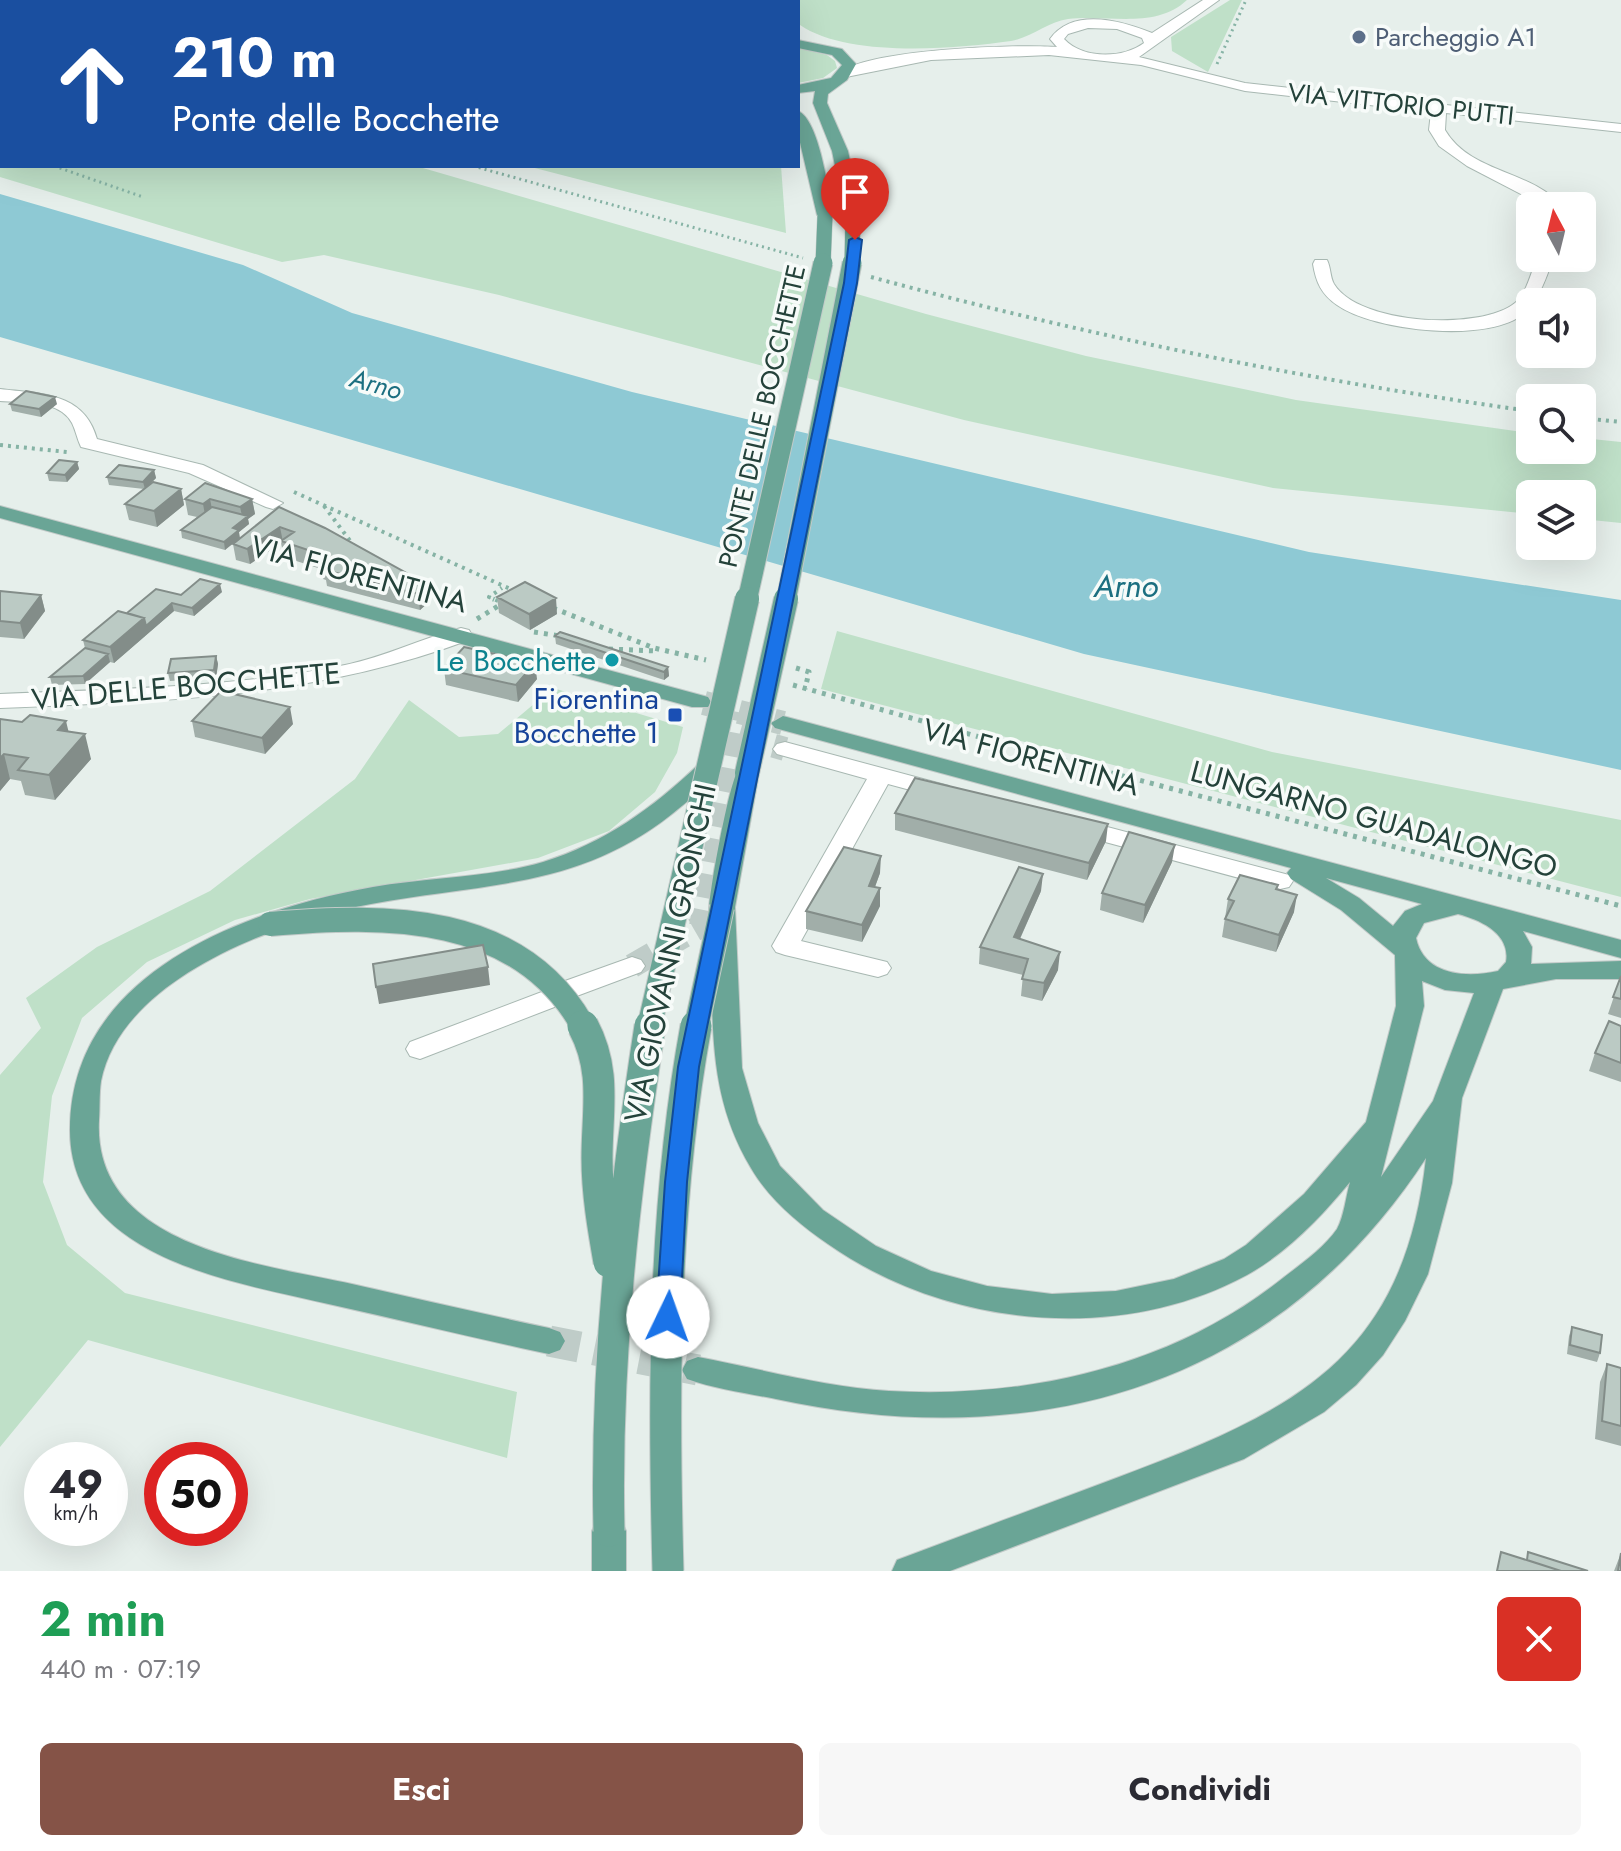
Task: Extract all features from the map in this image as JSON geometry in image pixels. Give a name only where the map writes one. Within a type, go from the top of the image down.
[{"type":"main road","points":[[800,42],[837,52],[847,60],[846,73],[830,83],[800,89]]},
{"type":"main road","name":"PONTE DELLE BOCCHETTE","points":[[780,630],[850,283],[855,240],[840,151],[820,103],[821,93],[830,83]]},
{"type":"main road","name":"PONTE DELLE BOCCHETTE","points":[[742,626],[822,278],[825,215],[812,150],[800,120]]},
{"type":"main road","name":"VIA FIORENTINA","points":[[0,512],[700,702]]},
{"type":"main road","name":"VIA GIOVANNI GRONCHI","points":[[609,1571],[607,1454],[614,1296],[629,1159],[653,1005],[742,626]]},
{"type":"main road","name":"VIA GIOVANNI GRONCHI","points":[[668,1571],[664,1410],[676,1182],[689,1067],[747,773],[780,630]]},
{"type":"main road","name":"VIA FIORENTINA","points":[[783,723],[1621,949]]},
{"type":"main road","points":[[549,1341],[206,1261],[155,1238],[98,1188],[90,1167],[83,1108],[87,1080],[106,1037],[146,992],[191,958],[270,924],[370,896],[527,874],[587,855],[658,816],[707,769]]},
{"type":"main road","name":"VIA FIORENTINA","points":[[1262,853],[1325,887],[1427,973],[1444,980],[1473,985],[1552,970],[1621,970]]},
{"type":"main road","points":[[722,907],[728,1068],[740,1113],[770,1173],[830,1230],[885,1265],[961,1293],[1068,1304],[1152,1298],[1223,1272],[1282,1235],[1329,1187],[1381,1123]]},
{"type":"main road","name":"VIA FIORENTINA","points":[[1406,953],[1402,936],[1411,919],[1432,909],[1471,911],[1511,932],[1520,948],[1519,965],[1499,981]]},
{"type":"main road","points":[[270,924],[356,917],[423,921],[497,943],[524,959],[554,985],[584,1026],[601,1076],[599,1184],[614,1296]]},
{"type":"main road","points":[[1350,1237],[1410,1006],[1406,953]]},
{"type":"main road","points":[[698,1370],[827,1396],[902,1405],[991,1401],[1076,1390],[1160,1366],[1220,1339],[1291,1294],[1350,1237],[1396,1182],[1447,1102],[1499,981]]},
{"type":"main road","points":[[916,1568],[1232,1449],[1282,1425],[1334,1389],[1378,1338],[1409,1281],[1437,1185],[1447,1102]]},
{"type":"street","points":[[1106,57],[1131,55],[1212,0]]},
{"type":"street","points":[[846,73],[880,64],[995,51],[1078,26],[1119,25],[1188,15]]},
{"type":"street","name":"VIA VITTORIO PUTTI","points":[[1119,25],[1137,30],[1183,73]]},
{"type":"street","points":[[1059,34],[1060,44],[1077,53]]},
{"type":"street","name":"VIA VITTORIO PUTTI","points":[[995,51],[1077,53],[1205,79],[1621,128]]},
{"type":"street","points":[[837,52],[951,54]]},
{"type":"street","points":[[1439,108],[1437,130],[1452,149],[1534,192]]},
{"type":"street","points":[[1321,264],[1319,277],[1326,290],[1342,302],[1390,319],[1446,326],[1502,318],[1520,308],[1530,295],[1539,272]]},
{"type":"street","points":[[0,395],[68,405],[82,417],[88,443],[196,469],[273,503]]},
{"type":"street","name":"VIA DELLE BOCCHETTE","points":[[0,701],[328,677],[399,660],[461,635]]},
{"type":"street","points":[[785,749],[957,796]]},
{"type":"street","points":[[878,968],[785,946],[881,775]]},
{"type":"street","points":[[1019,812],[1280,881]]},
{"type":"street","points":[[574,988],[632,966]]},
{"type":"street","points":[[420,1049],[547,999]]},
{"type":"path","points":[[1205,79],[1213,73],[1246,0]]},
{"type":"path","points":[[60,168],[143,197]]},
{"type":"path","points":[[480,168],[804,259]]},
{"type":"path","points":[[861,275],[1020,316],[1147,343],[1365,387],[1516,409]]},
{"type":"path","points":[[1596,419],[1621,422]]},
{"type":"path","points":[[355,547],[323,506],[522,594]]},
{"type":"path","points":[[487,622],[476,619],[503,603],[489,597],[503,588]]},
{"type":"path","points":[[546,604],[594,627],[717,664]]},
{"type":"path","points":[[531,632],[575,640]]},
{"type":"path","points":[[606,648],[667,651]]},
{"type":"path","name":"LUNGARNO GUADALONGO","points":[[793,685],[1621,906]]},
{"type":"green space","points":[[800,0],[1187,0],[1174,9],[1146,18],[1068,19],[1011,41],[961,47],[873,47],[821,35],[800,25]]},
{"type":"green space","points":[[1230,0],[1242,0],[1208,72],[1172,51],[1171,37]]},
{"type":"green space","points":[[800,48],[827,55],[835,61],[837,68],[823,78],[800,83]]},
{"type":"green space","points":[[0,168],[423,168],[926,314],[1086,356],[1296,400],[1516,431],[1516,464],[1596,464],[1596,439],[1621,442],[1621,523],[1596,520],[1596,480],[1516,480],[1516,513],[1273,488],[964,420],[499,295],[324,255],[282,262],[0,177]]},
{"type":"green space","points":[[535,168],[781,168],[786,233]]},
{"type":"green space","points":[[837,631],[1272,752],[1621,820],[1621,897],[821,689]]},
{"type":"green space","points":[[553,688],[683,727],[677,753],[655,792],[609,831],[538,858],[310,899],[235,920],[147,962],[82,1018],[52,1096],[43,1182],[67,1245],[125,1293],[517,1392],[507,1458],[88,1340],[0,1447],[0,1075],[41,1028],[26,998],[97,947],[210,891],[355,779],[409,700],[459,737],[498,734]]},
{"type":"water","name":"Arno","points":[[0,194],[243,265],[352,313],[632,392],[1309,552],[1621,600],[1621,770],[1084,654],[0,337]]},
{"type":"building","points":[[26,391],[55,397],[39,409],[10,404]]},
{"type":"building","points":[[59,460],[77,462],[65,475],[47,473]]},
{"type":"building","points":[[119,465],[154,470],[143,482],[107,477]]},
{"type":"building","points":[[153,482],[181,489],[154,511],[125,504]]},
{"type":"building","points":[[205,483],[252,499],[240,507],[210,499],[203,504],[185,499]]},
{"type":"building","points":[[212,507],[248,516],[233,528],[239,530],[224,542],[181,530]]},
{"type":"building","points":[[279,507],[325,528],[428,585],[418,594],[325,570],[329,566],[320,563],[329,557],[281,541],[294,532],[280,527],[247,549],[233,544]]},
{"type":"building","points":[[200,579],[220,584],[192,608],[172,603],[146,626],[144,618],[127,613],[156,589],[181,595]]},
{"type":"building","points":[[525,582],[556,598],[529,614],[497,597]]},
{"type":"building","points":[[0,591],[41,595],[20,623],[0,621]]},
{"type":"building","points":[[118,611],[144,618],[110,647],[83,640]]},
{"type":"building","points":[[560,632],[668,667],[664,672],[555,636]]},
{"type":"building","points":[[464,647],[535,663],[516,685],[444,669]]},
{"type":"building","points":[[85,648],[108,654],[83,676],[50,677]]},
{"type":"building","points":[[216,656],[214,670],[168,673],[171,659]]},
{"type":"building","points":[[221,691],[290,707],[262,738],[192,721]]},
{"type":"building","points":[[30,715],[66,721],[58,730],[85,734],[49,775],[18,770],[28,758],[4,754],[0,758],[0,719],[22,722]]},
{"type":"building","points":[[915,778],[1108,824],[1089,863],[895,813]]},
{"type":"building","points":[[1129,832],[1175,845],[1145,905],[1102,893]]},
{"type":"building","points":[[844,847],[881,856],[869,886],[880,888],[862,925],[806,911]]},
{"type":"building","points":[[1019,867],[1043,874],[1014,937],[1060,952],[1044,983],[1022,979],[1028,959],[980,947]]},
{"type":"building","points":[[1240,875],[1278,885],[1276,889],[1297,895],[1279,935],[1225,919],[1234,901],[1228,899]]},
{"type":"building","points":[[483,945],[488,967],[376,987],[373,964]]},
{"type":"building","points":[[1621,976],[1621,999],[1613,997]]},
{"type":"building","points":[[1609,1021],[1621,1026],[1621,1063],[1595,1053]]},
{"type":"building","points":[[1572,1327],[1602,1335],[1600,1353],[1570,1345]]},
{"type":"building","points":[[1607,1364],[1621,1368],[1621,1426],[1602,1421]]},
{"type":"building","points":[[1501,1552],[1561,1571],[1497,1571]]},
{"type":"building","points":[[1528,1552],[1588,1571],[1561,1571],[1527,1560]]},
{"type":"tunnel","points":[[704,703],[783,723]]},
{"type":"tunnel","points":[[632,966],[701,926],[743,713]]},
{"type":"tunnel","points":[[739,736],[785,749]]},
{"type":"tunnel","points":[[549,1341],[698,1370]]},
{"type":"place","name":"Parcheggio A1","points":[[1359,37]]},
{"type":"place","name":"Le Bocchette","points":[[612,660]]},
{"type":"place","name":"Fiorentina Bocchette 1","points":[[675,715]]},
{"type":"route","points":[[668,1317],[676,1182],[689,1067],[850,283],[855,240]]}]
